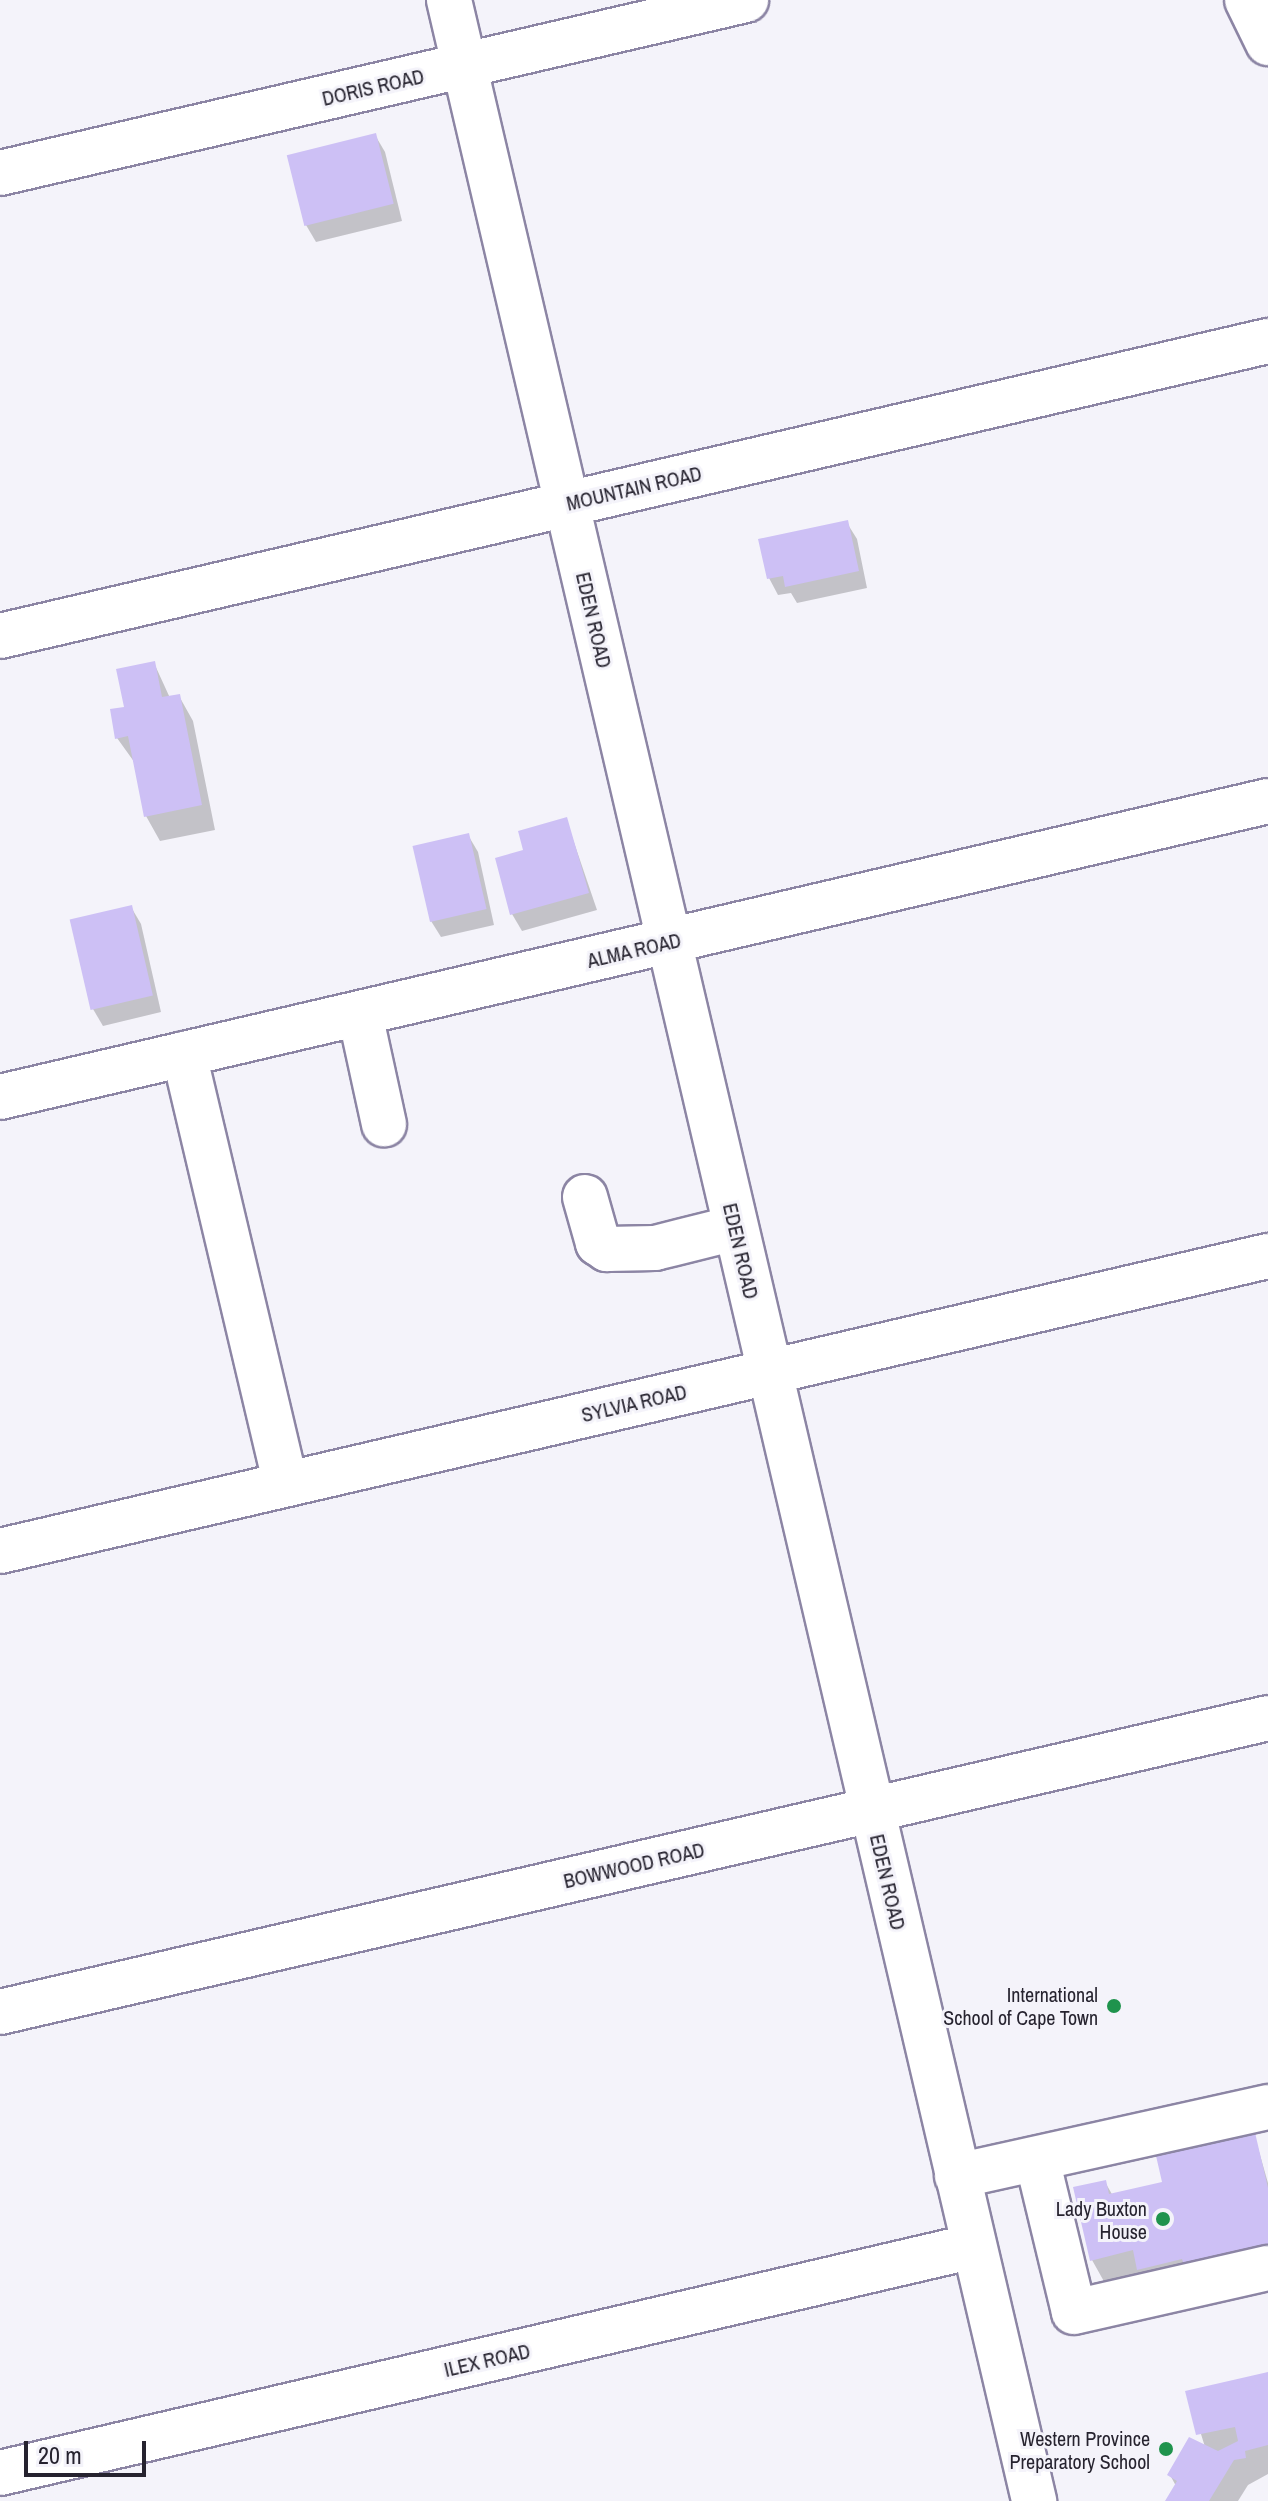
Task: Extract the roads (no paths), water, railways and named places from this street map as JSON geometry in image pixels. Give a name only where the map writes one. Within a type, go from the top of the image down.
[{"type":"street","name":"EDEN ROAD","points":[[449,0],[1034,2501]]},
{"type":"street","name":"DORIS ROAD","points":[[0,173],[746,0]]},
{"type":"street","points":[[1247,0],[1268,43]]},
{"type":"street","name":"MOUNTAIN ROAD","points":[[0,636],[1268,341]]},
{"type":"street","name":"ALMA ROAD","points":[[0,1097],[1268,801]]},
{"type":"street","points":[[360,1014],[384,1124]]},
{"type":"street","points":[[184,1054],[286,1484]]},
{"type":"street","points":[[585,1197],[598,1243],[607,1249],[655,1248],[735,1228]]},
{"type":"street","name":"SYLVIA ROAD","points":[[0,1551],[1268,1256]]},
{"type":"street","name":"BOWWOOD ROAD","points":[[0,2012],[1268,1718]]},
{"type":"street","points":[[957,2176],[1268,2107]]},
{"type":"street","points":[[1037,2159],[1074,2312],[1268,2268]]},
{"type":"street","name":"ILEX ROAD","points":[[0,2473],[974,2246]]},
{"type":"place","name":"International School of Cape Town","points":[[1114,2006]]},
{"type":"place","name":"Lady Buxton House","points":[[1163,2219]]},
{"type":"place","name":"Western Province Preparatory School","points":[[1166,2449]]}]
